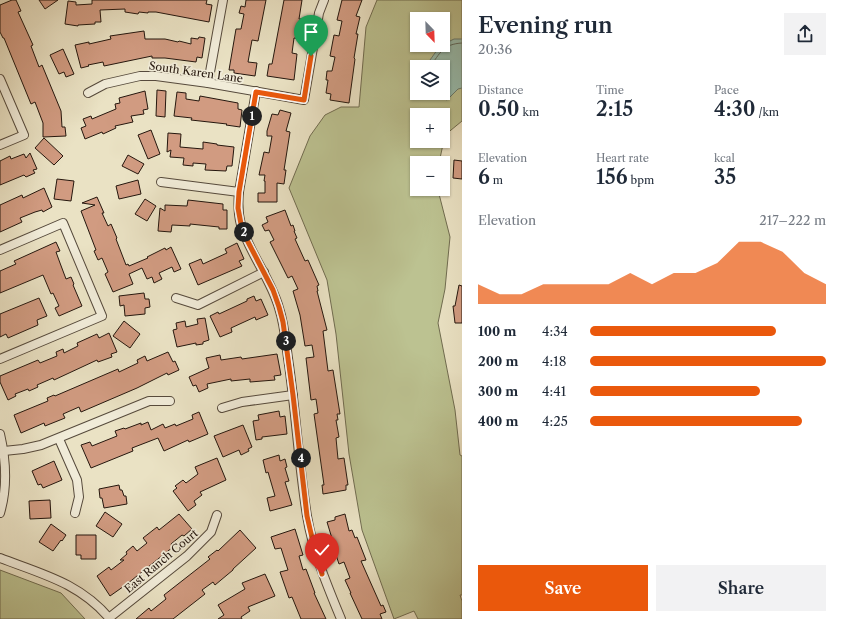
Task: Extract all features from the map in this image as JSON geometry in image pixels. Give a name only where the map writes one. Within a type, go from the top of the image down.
[{"type":"street","points":[[208,83],[223,0]]},
{"type":"street","name":"South Karen Lane","points":[[88,93],[105,84],[140,76],[156,76],[208,83],[304,100],[319,13],[324,0]]},
{"type":"street","points":[[0,78],[24,135],[0,145]]},
{"type":"street","points":[[256,92],[239,192],[238,208],[241,224],[247,240],[264,272],[279,307],[283,322],[307,516],[322,574],[341,619]]},
{"type":"street","points":[[161,182],[239,192]]},
{"type":"street","points":[[0,250],[63,223],[102,316],[0,359]]},
{"type":"street","points":[[176,298],[198,305],[264,272]]},
{"type":"street","points":[[222,408],[242,402],[293,395]]},
{"type":"street","points":[[4,451],[23,449],[59,439],[149,401],[170,401]]},
{"type":"street","points":[[0,434],[4,451],[6,478],[0,513]]},
{"type":"street","points":[[59,439],[77,480],[80,497],[75,513]]},
{"type":"street","name":"East Ranch Court","points":[[109,618],[187,556],[211,532],[217,515]]},
{"type":"street","points":[[0,558],[69,585],[92,600],[109,618]]},
{"type":"shaded area","points":[[377,0],[462,0],[462,121],[450,131],[450,108],[410,108],[410,148],[442,148],[440,156],[410,156],[410,196],[440,196],[450,237],[445,289],[438,323],[455,410],[460,455],[462,456],[462,595],[460,595],[462,601],[462,619],[418,619],[414,611],[394,619],[362,530],[349,454],[336,334],[327,280],[289,188],[310,136],[325,115],[341,107],[359,107],[366,27]]},
{"type":"shaded area","points":[[0,570],[61,593],[85,619],[0,619]]},
{"type":"water","points":[[454,39],[462,39],[462,88],[458,89],[450,97],[450,60],[430,60],[436,52],[450,52],[450,41]]},
{"type":"building","points":[[16,0],[21,11],[18,12],[33,45],[31,46],[39,67],[42,65],[61,111],[62,127],[65,127],[66,136],[43,137],[43,123],[35,102],[31,104],[4,38],[0,32],[0,5]]},
{"type":"building","points":[[39,0],[58,0],[45,9]]},
{"type":"building","points":[[92,0],[207,0],[206,4],[212,5],[209,22],[156,12],[139,12],[138,14],[125,12],[125,9],[100,10],[101,22],[95,22],[95,24],[78,26],[65,24],[68,1],[76,2],[76,5],[92,4]]},
{"type":"building","points":[[246,0],[266,0],[258,41],[252,40],[248,62],[257,63],[255,76],[234,73],[234,70],[229,70],[236,29],[241,29],[244,14],[239,13],[241,6],[245,7]]},
{"type":"building","points":[[284,0],[302,0],[299,19],[303,19],[300,39],[294,38],[292,53],[297,54],[294,80],[267,76],[269,64],[272,64]]},
{"type":"building","points":[[342,0],[362,0],[356,16],[360,17],[356,34],[358,34],[349,103],[330,100],[331,94],[326,93],[328,80],[326,80],[327,71],[332,71],[335,57],[330,56],[334,35],[339,36],[342,21],[337,20]]},
{"type":"building","points":[[144,31],[145,39],[165,39],[191,44],[191,38],[205,38],[202,58],[197,57],[196,62],[152,58],[152,56],[104,66],[103,62],[81,68],[75,45],[89,42],[89,44],[111,39],[110,36]]},
{"type":"building","points":[[63,49],[74,74],[66,77],[64,72],[59,74],[50,55]]},
{"type":"building","points":[[157,90],[166,91],[165,117],[156,116]]},
{"type":"building","points":[[145,91],[148,109],[143,110],[144,114],[131,116],[133,122],[115,126],[116,128],[103,134],[102,132],[85,139],[81,128],[86,126],[83,119],[91,116],[92,119],[116,109],[115,104],[120,103],[119,98]]},
{"type":"building","points":[[177,92],[186,93],[186,99],[199,101],[200,96],[238,103],[238,109],[242,110],[240,127],[174,116]]},
{"type":"building","points":[[280,110],[291,113],[286,131],[290,132],[284,170],[286,170],[284,184],[277,183],[277,202],[258,202],[258,193],[265,193],[265,175],[259,175],[264,152],[269,153],[272,136],[267,136],[267,131],[272,114],[278,115]]},
{"type":"building","points":[[151,130],[160,154],[148,159],[138,135]]},
{"type":"building","points":[[168,133],[181,134],[180,147],[203,149],[203,142],[234,147],[232,166],[227,166],[226,171],[205,170],[206,164],[193,163],[193,166],[183,165],[184,158],[170,157],[171,150],[167,152]]},
{"type":"building","points":[[44,138],[63,156],[54,165],[35,148]]},
{"type":"building","points":[[30,153],[37,169],[33,170],[35,173],[26,177],[24,175],[0,185],[0,161],[10,156],[11,159],[24,154],[26,158]]},
{"type":"building","points":[[128,155],[144,164],[138,174],[122,166]]},
{"type":"building","points":[[454,160],[462,161],[462,179],[453,178]]},
{"type":"building","points":[[57,179],[74,181],[71,201],[54,199]]},
{"type":"building","points":[[138,180],[141,194],[119,199],[116,186]]},
{"type":"building","points":[[44,188],[52,207],[43,212],[42,210],[20,218],[22,222],[0,232],[0,205],[22,195],[23,198]]},
{"type":"building","points":[[97,197],[108,226],[111,224],[117,238],[116,239],[126,265],[128,264],[129,266],[148,258],[147,257],[165,248],[166,250],[171,247],[181,269],[174,272],[172,267],[159,273],[162,279],[154,283],[152,277],[147,279],[142,268],[129,274],[133,284],[113,292],[105,274],[108,272],[102,258],[98,260],[94,251],[96,250],[81,211],[95,205],[82,203]]},
{"type":"building","points":[[145,199],[156,206],[147,221],[135,214]]},
{"type":"building","points":[[188,200],[223,204],[223,210],[227,210],[227,229],[190,224],[190,226],[172,225],[171,232],[158,231],[160,208],[165,211],[165,205],[187,206]]},
{"type":"building","points":[[285,210],[291,226],[293,225],[297,238],[295,239],[305,261],[308,260],[319,285],[317,286],[317,291],[327,330],[323,331],[328,371],[333,370],[340,414],[337,414],[338,420],[336,420],[339,437],[336,438],[338,459],[344,458],[348,485],[346,485],[346,490],[323,494],[322,485],[324,485],[314,414],[318,413],[316,399],[311,400],[306,358],[314,357],[312,345],[305,346],[300,315],[293,291],[298,289],[292,276],[288,278],[270,242],[274,240],[269,230],[265,231],[262,225],[268,222],[266,217]]},
{"type":"building","points":[[56,242],[60,251],[56,252],[66,279],[71,277],[82,306],[59,316],[55,308],[59,306],[53,293],[51,294],[43,275],[0,293],[0,271],[16,264],[14,261]]},
{"type":"building","points":[[237,243],[244,259],[239,261],[242,266],[198,285],[189,264],[201,259],[203,264],[227,253],[225,249]]},
{"type":"building","points":[[459,285],[462,286],[462,323],[455,323],[453,306],[455,306]]},
{"type":"building","points":[[144,293],[145,299],[149,299],[150,307],[145,308],[145,314],[125,316],[124,305],[120,306],[119,296]]},
{"type":"building","points":[[254,296],[256,301],[261,299],[268,315],[256,320],[255,317],[231,328],[232,332],[220,337],[210,316],[218,312],[219,314],[247,301],[247,299]]},
{"type":"building","points":[[39,298],[47,316],[37,320],[38,325],[8,338],[6,334],[0,337],[0,314]]},
{"type":"building","points":[[205,318],[209,340],[203,342],[203,344],[196,345],[196,343],[177,347],[173,330],[177,329],[176,323],[185,321],[186,327],[198,324],[197,319]]},
{"type":"building","points":[[124,321],[140,334],[130,348],[113,336]]},
{"type":"building","points":[[109,333],[117,352],[111,354],[112,357],[98,362],[97,360],[54,380],[53,378],[37,385],[38,387],[29,391],[28,389],[15,394],[16,396],[8,400],[0,382],[0,376],[38,360],[40,363],[57,356],[56,352],[63,349],[64,353],[78,346],[77,343],[97,334],[99,338]]},
{"type":"building","points":[[168,352],[173,362],[175,361],[179,370],[168,375],[167,373],[137,388],[81,412],[79,407],[63,414],[65,418],[45,426],[44,423],[21,433],[14,415],[48,401],[47,398],[54,395],[55,396],[118,369],[119,372],[138,363],[137,360],[145,356],[147,361]]},
{"type":"building","points":[[277,354],[281,375],[274,376],[275,380],[250,382],[250,379],[231,381],[231,379],[207,384],[208,388],[199,392],[196,385],[193,386],[189,377],[209,368],[206,358],[220,355],[221,360],[241,357],[242,359]]},
{"type":"building","points":[[279,411],[280,417],[285,416],[287,434],[262,437],[262,439],[256,440],[253,421],[259,420],[258,415]]},
{"type":"building","points":[[199,412],[208,434],[189,442],[188,440],[164,451],[158,438],[132,448],[133,451],[91,468],[81,445],[90,442],[92,446],[117,436],[115,431],[141,423],[141,425],[148,422],[151,430],[163,424],[165,428],[175,424],[176,426],[193,419],[192,415]]},
{"type":"building","points":[[243,425],[252,447],[248,449],[249,451],[241,455],[239,450],[223,457],[214,436]]},
{"type":"building","points":[[279,455],[280,461],[285,459],[287,467],[285,468],[289,481],[285,482],[292,505],[270,511],[267,498],[275,496],[268,472],[266,473],[263,460]]},
{"type":"building","points":[[217,458],[226,480],[200,492],[202,495],[194,501],[196,505],[188,511],[173,491],[177,488],[175,486],[183,480],[186,483],[198,474],[195,467]]},
{"type":"building","points":[[54,461],[62,480],[43,488],[41,484],[38,485],[32,471]]},
{"type":"building","points":[[119,485],[120,490],[122,490],[124,496],[126,496],[127,504],[104,508],[102,498],[100,498],[99,489]]},
{"type":"building","points":[[50,500],[51,518],[30,519],[29,501]]},
{"type":"building","points":[[105,512],[122,524],[113,537],[96,526]]},
{"type":"building","points":[[179,514],[192,529],[171,544],[173,547],[110,596],[97,576],[109,567],[111,570],[124,560],[120,560],[133,546],[137,551],[147,543],[143,538],[157,527],[159,530]]},
{"type":"building","points":[[345,514],[349,531],[352,530],[355,538],[357,537],[366,560],[361,561],[381,606],[383,605],[386,612],[380,614],[382,619],[362,619],[345,580],[350,578],[344,562],[339,564],[327,522],[335,520],[335,517]]},
{"type":"building","points":[[51,524],[66,535],[53,551],[39,542]]},
{"type":"building","points":[[295,529],[303,555],[299,556],[303,570],[306,569],[314,593],[326,619],[301,619],[292,597],[289,598],[280,572],[288,570],[281,548],[275,549],[271,537]]},
{"type":"building","points":[[240,530],[256,548],[215,585],[213,582],[202,590],[205,594],[173,619],[136,619],[149,608],[151,611],[166,599],[164,595],[210,559],[208,557],[217,550],[218,551]]},
{"type":"building","points":[[76,535],[96,535],[96,559],[81,559],[81,555],[76,555]]},
{"type":"building","points":[[265,574],[275,596],[248,607],[250,611],[241,617],[242,619],[218,619],[224,615],[218,605],[245,589],[242,583]]},
{"type":"route","points":[[311,56],[304,100],[256,92],[239,192],[238,208],[241,224],[247,240],[273,290],[283,322],[307,516],[322,574]]}]
